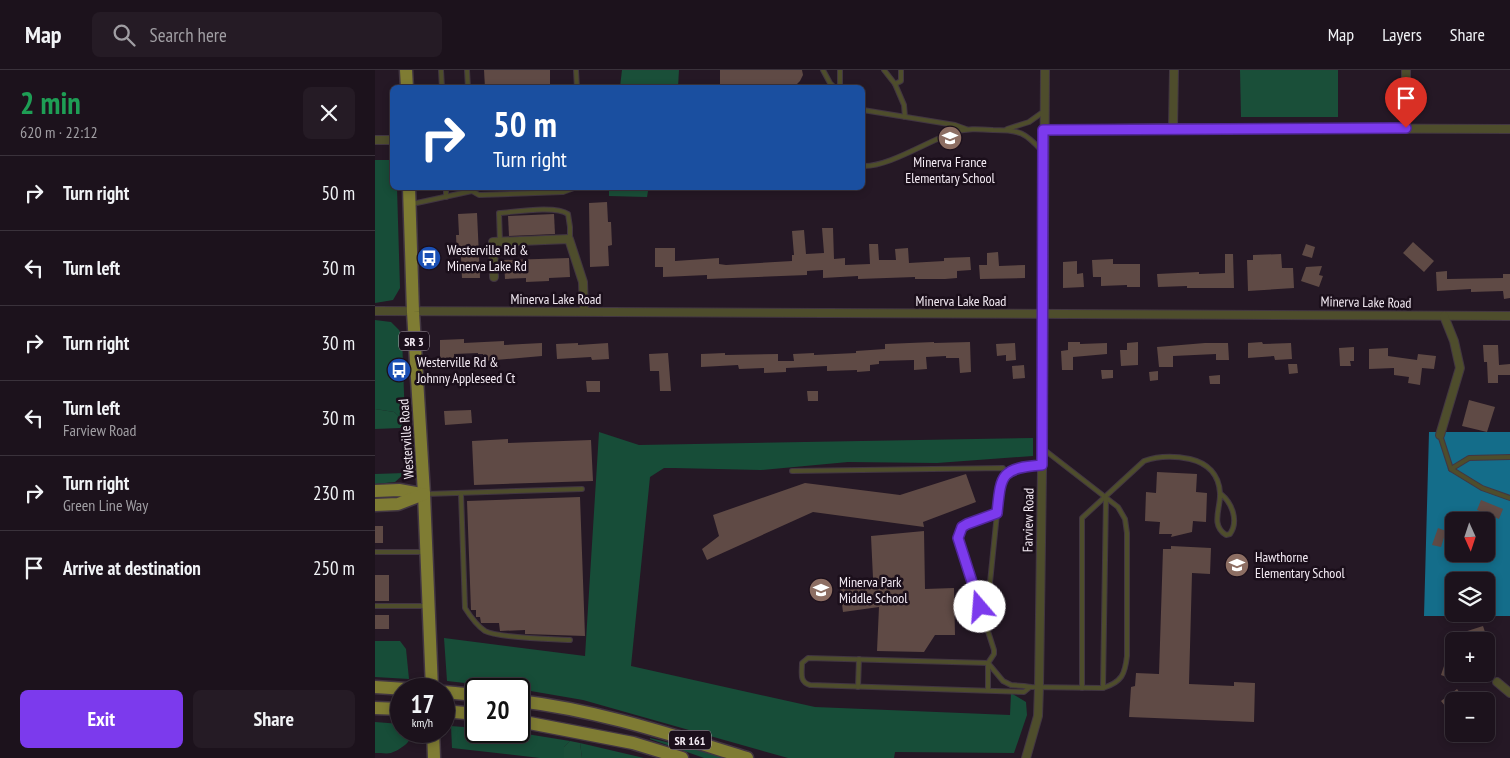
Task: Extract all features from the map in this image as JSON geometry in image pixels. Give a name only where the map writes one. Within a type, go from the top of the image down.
[{"type":"main road","points":[[406,70],[407,85]]},
{"type":"main road","name":"Westerville Road","points":[[409,190],[413,312],[424,494],[431,678]]},
{"type":"main road","points":[[375,491],[399,490],[424,494]]},
{"type":"main road","points":[[375,505],[398,504],[424,494]]},
{"type":"main road","points":[[376,687],[390,688]]},
{"type":"main road","name":"SR 161","points":[[530,702],[547,704],[632,723],[747,758]]},
{"type":"main road","points":[[377,708],[390,709]]},
{"type":"main road","name":"SR 161","points":[[530,722],[633,743],[682,758]]},
{"type":"main road","points":[[433,743],[434,758]]},
{"type":"street","name":"Farview Road","points":[[1026,758],[1038,716],[1039,687],[1043,112],[1045,70]]},
{"type":"street","points":[[1173,128],[1174,70]]},
{"type":"street","points":[[1406,70],[1406,128]]},
{"type":"street","points":[[1043,130],[1173,128],[1510,130]]},
{"type":"street","points":[[375,140],[390,140]]},
{"type":"street","points":[[494,277],[493,242],[570,240],[583,282],[584,311]]},
{"type":"street","name":"Minerva Lake Road","points":[[375,310],[413,312],[1199,313],[1510,316]]},
{"type":"street","points":[[1440,435],[1447,409],[1455,391],[1460,368],[1454,341],[1444,316]]},
{"type":"street","points":[[1497,682],[1510,692]]},
{"type":"lane","points":[[441,70],[442,85]]},
{"type":"lane","points":[[467,70],[468,85]]},
{"type":"lane","points":[[576,70],[577,85]]},
{"type":"lane","points":[[823,70],[832,85]]},
{"type":"lane","points":[[840,70],[840,85]]},
{"type":"lane","points":[[884,70],[895,84],[903,105],[905,117]]},
{"type":"lane","points":[[895,84],[901,81],[901,70]]},
{"type":"lane","points":[[865,110],[955,125],[967,129]]},
{"type":"lane","points":[[1005,130],[1029,122],[1043,112]]},
{"type":"lane","points":[[865,166],[879,164],[952,133],[967,129],[1005,130],[1023,133],[1043,152]]},
{"type":"lane","points":[[446,190],[446,197]]},
{"type":"lane","points":[[410,204],[446,197],[469,190]]},
{"type":"lane","points":[[473,190],[479,195],[563,192],[568,190]]},
{"type":"lane","points":[[500,242],[499,213],[553,210],[564,211],[567,214],[570,240]]},
{"type":"lane","points":[[1440,435],[1451,469],[1482,488],[1510,498]]},
{"type":"lane","points":[[1030,688],[1024,692],[810,685],[802,680],[802,663],[808,658],[988,663],[1007,684],[1030,688],[1103,688],[1114,685],[1125,672],[1127,656],[1125,519],[1118,507],[1042,448]]},
{"type":"lane","points":[[1082,688],[1082,518],[1144,461],[1155,457],[1185,458],[1198,461],[1210,467],[1217,478],[1221,494],[1217,511],[1218,527],[1226,535],[1230,534],[1233,529],[1234,515],[1227,499],[1221,494]]},
{"type":"lane","points":[[1451,469],[1469,458],[1510,457]]},
{"type":"lane","points":[[985,623],[1000,484],[1007,473],[1019,468],[1042,465]]},
{"type":"lane","points":[[792,472],[1003,468],[1007,473]]},
{"type":"lane","points":[[424,494],[582,488]]},
{"type":"lane","points":[[461,494],[465,608],[473,620],[486,632],[570,640]]},
{"type":"lane","points":[[1103,688],[1106,497]]},
{"type":"lane","points":[[988,690],[988,663],[994,654],[994,650],[958,538],[962,527],[997,513]]},
{"type":"lane","points":[[375,552],[426,552]]},
{"type":"lane","points":[[375,606],[428,606]]},
{"type":"lane","points":[[859,659],[859,687]]},
{"type":"green space","points":[[622,70],[679,70],[678,85],[620,85]]},
{"type":"green space","points":[[1240,70],[1338,70],[1338,117],[1241,117]]},
{"type":"green space","points":[[375,160],[390,160],[390,190],[397,190],[400,288],[393,300],[375,303]]},
{"type":"green space","points":[[609,190],[669,190],[648,191],[647,197],[609,196]]},
{"type":"green space","points":[[375,320],[391,322],[402,336],[405,422],[394,412],[375,409]]},
{"type":"green space","points":[[375,409],[394,412],[405,422],[400,428],[375,429]]},
{"type":"green space","points":[[599,432],[639,445],[1033,438],[1033,456],[937,463],[848,462],[761,470],[664,468],[650,477],[631,666],[815,707],[1010,715],[1011,693],[1026,702],[1027,715],[1014,753],[895,752],[894,758],[788,758],[583,700],[530,691],[530,678],[465,678],[465,683],[455,682],[455,678],[447,678],[444,638],[585,656]]},
{"type":"green space","points":[[405,473],[395,482],[375,484],[375,474]]},
{"type":"green space","points":[[375,641],[400,641],[406,649],[409,678],[375,677]]},
{"type":"green space","points":[[375,722],[390,723],[390,743],[407,743],[395,752],[375,753]]},
{"type":"green space","points":[[455,726],[465,727],[465,743],[530,743],[530,735],[570,741],[564,747],[564,758],[540,758],[452,748],[452,743],[455,743]]},
{"type":"green space","points":[[650,738],[731,758],[704,758]]},
{"type":"green space","points":[[570,741],[580,743],[582,758],[564,758],[564,747]]},
{"type":"green space","points":[[580,743],[644,758],[582,758]]},
{"type":"water","points":[[1429,432],[1510,432],[1510,616],[1495,616],[1495,572],[1445,572],[1445,616],[1424,616]]},
{"type":"building","points":[[484,70],[550,70],[550,85],[485,85]]},
{"type":"building","points":[[720,70],[802,70],[803,75],[796,85],[720,85]]},
{"type":"building","points":[[607,202],[608,222],[611,222],[612,245],[608,246],[609,266],[590,267],[589,203]]},
{"type":"building","points":[[477,213],[480,278],[462,278],[461,257],[457,257],[456,235],[459,235],[458,214]]},
{"type":"building","points":[[554,214],[555,234],[509,236],[508,216]]},
{"type":"building","points":[[822,228],[833,228],[834,259],[845,258],[845,265],[870,264],[869,244],[878,244],[879,260],[896,260],[895,249],[908,248],[909,263],[944,261],[944,258],[970,257],[971,270],[957,271],[957,278],[945,279],[915,279],[915,277],[858,279],[858,276],[823,278],[823,270],[807,271],[807,275],[707,279],[707,275],[663,277],[663,267],[655,267],[655,248],[675,248],[675,261],[719,258],[719,264],[726,265],[792,261],[792,255],[794,255],[792,231],[804,230],[806,254],[824,253]]},
{"type":"building","points":[[1413,242],[1434,261],[1424,272],[1403,253]]},
{"type":"building","points":[[1306,244],[1315,247],[1312,258],[1302,255]]},
{"type":"building","points":[[998,252],[999,266],[1025,265],[1025,278],[980,279],[979,265],[987,265],[987,253]]},
{"type":"building","points":[[1225,254],[1233,254],[1234,288],[1158,287],[1157,274],[1225,273]]},
{"type":"building","points":[[1281,254],[1282,268],[1293,268],[1294,288],[1248,291],[1247,260],[1253,260],[1253,255]]},
{"type":"building","points":[[569,258],[570,277],[549,278],[549,281],[526,282],[526,278],[505,279],[504,260]]},
{"type":"building","points":[[1113,259],[1113,264],[1140,264],[1140,287],[1127,287],[1127,285],[1101,286],[1101,277],[1093,277],[1092,260]]},
{"type":"building","points":[[1077,261],[1077,274],[1083,273],[1084,287],[1063,288],[1063,262]]},
{"type":"building","points":[[1322,266],[1319,275],[1323,276],[1319,287],[1301,281],[1306,267]]},
{"type":"building","points":[[1447,271],[1447,279],[1503,278],[1503,274],[1510,274],[1510,298],[1504,299],[1503,291],[1471,292],[1471,289],[1437,291],[1436,272]]},
{"type":"building","points":[[464,339],[464,343],[504,341],[504,345],[542,343],[542,356],[483,361],[483,354],[454,354],[454,364],[440,365],[440,340]]},
{"type":"building","points":[[970,342],[971,372],[960,373],[959,358],[946,358],[946,356],[926,357],[927,369],[914,370],[914,360],[879,361],[879,364],[870,365],[870,371],[857,372],[857,370],[827,371],[827,366],[786,368],[786,372],[764,373],[764,368],[739,369],[738,365],[701,367],[701,354],[778,354],[778,361],[794,361],[793,354],[856,353],[856,351],[885,349],[885,344]]},
{"type":"building","points":[[1068,342],[1080,342],[1080,344],[1107,343],[1107,354],[1073,357],[1073,370],[1062,370],[1061,351],[1068,350]]},
{"type":"building","points":[[1138,342],[1138,365],[1121,366],[1120,350],[1127,350],[1127,343]]},
{"type":"building","points":[[1262,342],[1263,344],[1291,343],[1292,359],[1275,360],[1274,356],[1248,358],[1248,343]]},
{"type":"building","points":[[578,343],[578,345],[608,343],[609,359],[592,360],[591,357],[557,359],[556,344]]},
{"type":"building","points":[[1015,343],[1016,360],[1006,361],[1006,355],[997,356],[996,344]]},
{"type":"building","points":[[1228,343],[1229,360],[1216,360],[1216,354],[1173,356],[1173,367],[1159,367],[1157,347]]},
{"type":"building","points":[[1483,345],[1498,345],[1499,365],[1510,364],[1510,375],[1498,375],[1498,383],[1488,383],[1487,362],[1484,362]]},
{"type":"building","points":[[1354,347],[1354,361],[1350,361],[1351,366],[1340,366],[1339,348]]},
{"type":"building","points":[[1388,348],[1388,356],[1417,360],[1418,354],[1436,356],[1434,369],[1422,368],[1420,385],[1408,383],[1409,377],[1394,375],[1394,368],[1369,369],[1369,349]]},
{"type":"building","points":[[668,353],[671,391],[660,391],[659,371],[650,371],[649,354]]},
{"type":"building","points":[[1288,364],[1297,364],[1298,373],[1289,374]]},
{"type":"building","points":[[1024,365],[1025,378],[1013,379],[1012,366]]},
{"type":"building","points":[[1101,370],[1113,370],[1113,378],[1102,379]]},
{"type":"building","points":[[1158,371],[1158,380],[1150,381],[1149,372]]},
{"type":"building","points":[[1220,375],[1220,384],[1210,384],[1209,376]]},
{"type":"building","points":[[586,381],[600,381],[600,392],[587,392]]},
{"type":"building","points":[[807,391],[818,391],[818,401],[808,401]]},
{"type":"building","points":[[1469,400],[1495,407],[1487,432],[1462,426]]},
{"type":"building","points":[[471,410],[472,423],[445,425],[444,411]]},
{"type":"building","points":[[508,439],[508,443],[591,440],[593,481],[474,485],[472,441]]},
{"type":"building","points":[[1157,472],[1197,474],[1196,492],[1207,493],[1206,522],[1193,521],[1192,532],[1171,537],[1172,534],[1159,534],[1160,522],[1145,521],[1146,492],[1156,493]]},
{"type":"building","points":[[966,474],[976,502],[923,522],[924,527],[813,512],[707,560],[702,549],[719,536],[713,515],[805,483],[900,495]]},
{"type":"building","points":[[580,497],[585,636],[525,634],[525,630],[500,631],[499,623],[481,623],[480,617],[476,617],[476,610],[471,610],[467,501]]},
{"type":"building","points":[[1481,500],[1503,509],[1499,519],[1495,517],[1495,512],[1477,510]]},
{"type":"building","points":[[375,526],[383,526],[383,543],[375,543]]},
{"type":"building","points":[[1438,528],[1445,531],[1441,547],[1432,545]]},
{"type":"building","points":[[924,531],[925,589],[954,588],[955,635],[935,635],[924,652],[877,651],[879,607],[843,612],[840,589],[860,587],[860,580],[873,578],[871,536]]},
{"type":"building","points":[[1171,546],[1211,548],[1210,574],[1192,573],[1189,684],[1234,686],[1234,682],[1255,683],[1254,722],[1129,717],[1131,687],[1135,686],[1136,673],[1159,674],[1163,549],[1171,549]]},
{"type":"building","points":[[375,575],[389,575],[389,601],[375,601]]},
{"type":"building","points":[[375,615],[389,615],[389,629],[375,629]]},
{"type":"building","points":[[1483,626],[1485,632],[1464,632]]},
{"type":"building","points":[[1445,663],[1445,677],[1441,675]]},
{"type":"building","points":[[1445,698],[1445,706],[1441,701]]},
{"type":"place","name":"Minerva France Elementary School","points":[[950,138]]},
{"type":"place","name":"Westerville Rd & Minerva Lake Rd","points":[[429,258]]},
{"type":"place","name":"Westerville Rd & Johnny Appleseed Ct","points":[[399,370]]},
{"type":"place","name":"Hawthorne Elementary School","points":[[1237,565]]},
{"type":"place","name":"Minerva Park Middle School","points":[[821,590]]},
{"type":"route","points":[[980,607],[959,544],[959,532],[967,524],[997,513],[1000,484],[1007,473],[1025,466],[1042,465],[1043,130],[1406,128]]}]
